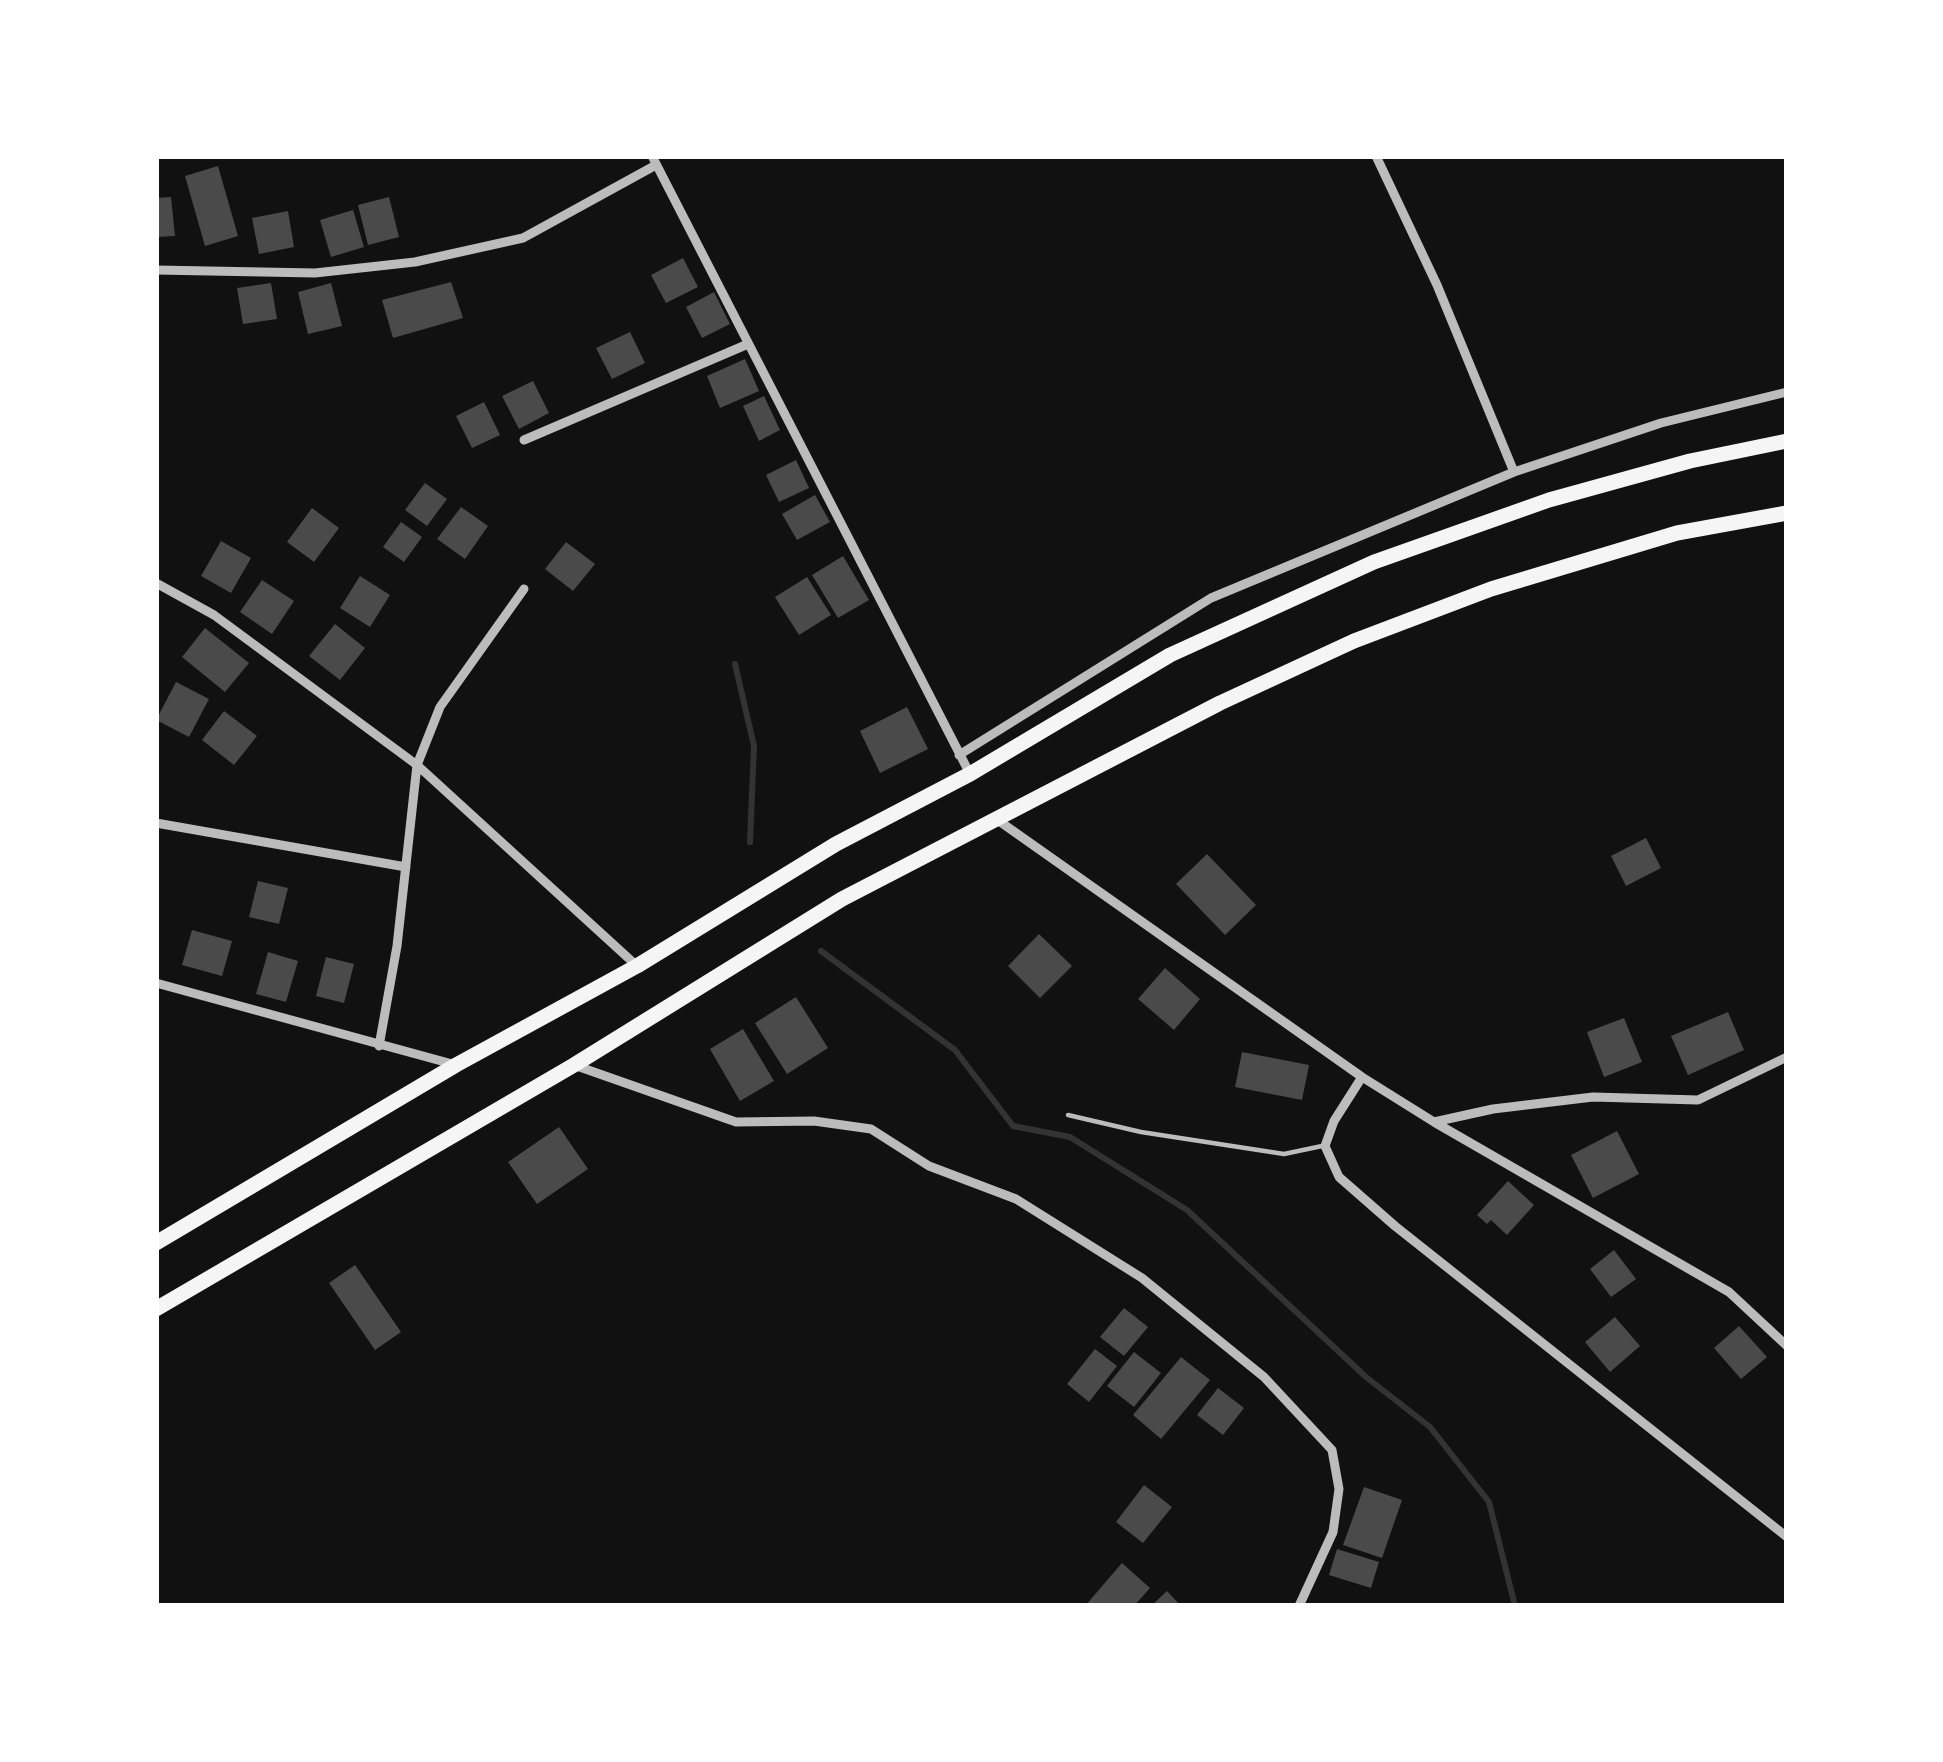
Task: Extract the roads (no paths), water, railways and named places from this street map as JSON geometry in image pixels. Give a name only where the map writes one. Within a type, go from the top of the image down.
[{"type":"highway","points":[[156,1243],[456,1065],[637,966],[836,844],[970,774],[1170,656],[1374,562],[1549,500],[1690,461],[1787,441]]},
{"type":"highway","points":[[156,1310],[574,1065],[842,899],[1220,704],[1354,641],[1491,589],[1676,533],[1787,513]]},
{"type":"street","points":[[1376,156],[1437,284],[1514,472]]},
{"type":"street","points":[[156,270],[315,273],[415,262],[523,238],[654,160],[970,774]]},
{"type":"street","points":[[524,440],[748,344]]},
{"type":"street","points":[[959,754],[1210,598],[1514,472],[1660,423],[1787,392]]},
{"type":"street","points":[[156,583],[214,615],[417,765],[637,966]]},
{"type":"street","points":[[379,1046],[417,765],[440,707],[524,589]]},
{"type":"street","points":[[999,821],[1362,1077],[1729,1292],[1787,1346]]},
{"type":"street","points":[[156,823],[406,866]]},
{"type":"street","points":[[156,983],[456,1065]]},
{"type":"street","points":[[1433,1122],[1593,1097],[1698,1100],[1787,1057]]},
{"type":"street","points":[[574,1065],[736,1122],[814,1121],[872,1129],[929,1166],[1016,1199],[1142,1278],[1264,1377],[1332,1450],[1339,1489],[1333,1532],[1299,1606]]},
{"type":"street","points":[[1362,1077],[1334,1120],[1325,1146],[1339,1177],[1787,1537]]},
{"type":"lane","points":[[1068,1115],[1141,1132],[1284,1154],[1325,1146]]},
{"type":"waterway","points":[[735,664],[754,746],[750,842]]},
{"type":"waterway","points":[[821,951],[955,1050],[1013,1126],[1070,1137],[1187,1210],[1366,1377],[1430,1427],[1489,1502],[1515,1606]]}]
